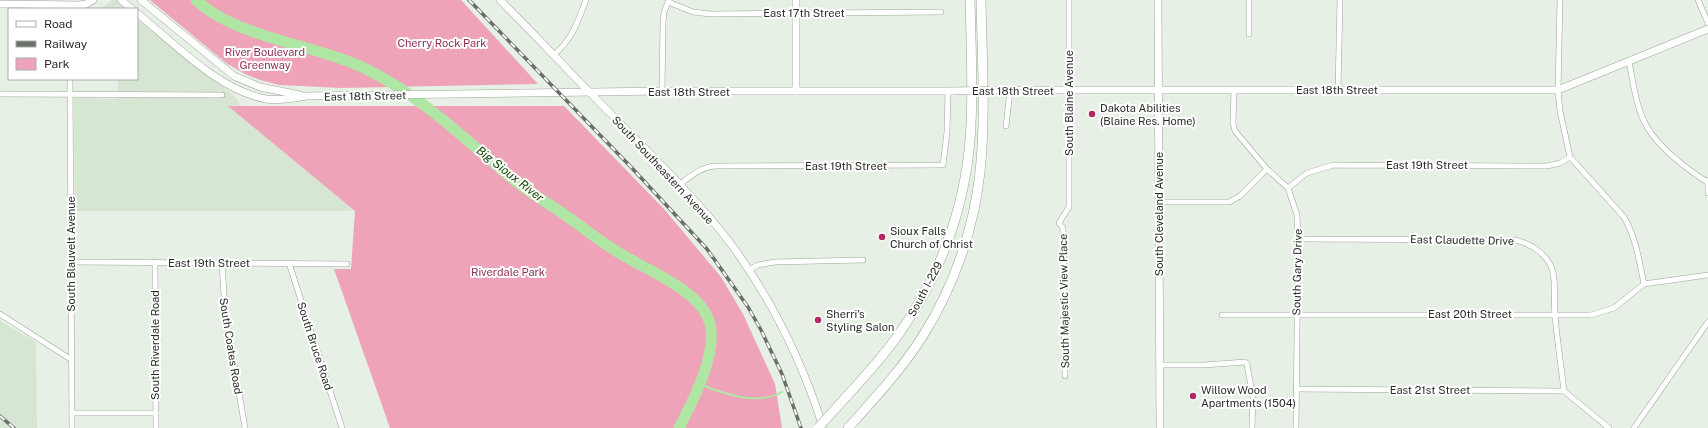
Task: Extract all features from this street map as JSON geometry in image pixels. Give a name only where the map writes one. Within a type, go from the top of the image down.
[{"type":"highway","name":"South I-229","points":[[818,428],[884,353],[911,316],[936,271],[956,219],[965,178],[971,125],[970,0]]},
{"type":"highway","name":"South I-229","points":[[851,425],[898,371],[925,334],[949,287],[968,235],[978,187],[982,156],[981,0]]},
{"type":"street","points":[[0,4],[71,7],[86,4],[93,0]]},
{"type":"street","points":[[121,0],[131,8]]},
{"type":"street","points":[[141,0],[234,76],[260,87],[306,96]]},
{"type":"street","name":"South Southeastern Avenue","points":[[500,0],[680,184],[749,270],[766,297],[795,351],[813,394],[823,428]]},
{"type":"street","points":[[554,54],[565,45],[572,34],[586,0]]},
{"type":"street","points":[[796,0],[796,91]]},
{"type":"street","name":"South Blaine Avenue","points":[[1069,0],[1069,207]]},
{"type":"street","name":"South Cleveland Avenue","points":[[1158,0],[1160,428]]},
{"type":"street","points":[[1249,0],[1249,34]]},
{"type":"street","points":[[1338,90],[1340,0]]},
{"type":"street","points":[[1560,0],[1558,90],[1560,111],[1570,157],[1624,217],[1637,246],[1644,284],[1708,275]]},
{"type":"street","points":[[1698,0],[1708,23]]},
{"type":"street","points":[[662,91],[663,23],[664,12],[669,1]]},
{"type":"street","name":"East 17th Street","points":[[669,1],[693,12],[710,14],[796,12],[941,12]]},
{"type":"street","points":[[138,14],[210,74],[228,85],[246,93],[266,99],[288,99],[306,96]]},
{"type":"street","name":"East 18th Street","points":[[306,96],[472,95],[662,91],[1558,90],[1708,29]]},
{"type":"street","points":[[1629,62],[1638,106],[1646,126],[1654,138],[1687,169],[1707,180],[1708,193]]},
{"type":"street","name":"South Blauvelt Avenue","points":[[70,80],[72,428]]},
{"type":"street","points":[[1234,90],[1233,123],[1235,131],[1266,169],[1288,188]]},
{"type":"street","name":"East 19th Street","points":[[680,184],[699,170],[715,166],[943,165],[950,91]]},
{"type":"street","points":[[1006,126],[1010,91]]},
{"type":"street","points":[[0,94],[222,95]]},
{"type":"street","name":"East 19th Street","points":[[1288,188],[1307,174],[1333,165],[1546,166],[1560,163],[1570,157]]},
{"type":"street","points":[[1159,202],[1229,202],[1240,196],[1266,169]]},
{"type":"street","name":"South Gary Drive","points":[[1288,188],[1297,215],[1298,239],[1296,314],[1296,428]]},
{"type":"street","name":"South Majestic View Place","points":[[1065,376],[1063,228],[1059,223],[1069,207]]},
{"type":"street","name":"East Claudette Drive","points":[[1298,239],[1515,240],[1523,242],[1538,250],[1550,266],[1553,277],[1554,314],[1564,391]]},
{"type":"street","points":[[749,270],[758,265],[775,262],[863,260]]},
{"type":"street","name":"East 19th Street","points":[[71,262],[347,264]]},
{"type":"street","name":"South Riverdale Road","points":[[155,262],[156,428]]},
{"type":"street","name":"South Coates Road","points":[[222,263],[225,310],[245,428]]},
{"type":"street","name":"South Bruce Road","points":[[289,263],[342,428]]},
{"type":"street","name":"East 20th Street","points":[[1222,315],[1591,315],[1614,308],[1644,284]]},
{"type":"street","points":[[0,314],[72,360]]},
{"type":"street","points":[[1634,428],[1708,322]]},
{"type":"street","points":[[1160,365],[1204,366],[1245,362],[1247,364],[1252,394],[1252,428]]},
{"type":"street","name":"East 21st Street","points":[[1296,389],[1564,391]]},
{"type":"street","points":[[1564,391],[1609,428]]},
{"type":"street","points":[[72,413],[156,413]]},
{"type":"shaded area","points":[[112,0],[117,0],[127,8],[102,8]]},
{"type":"shaded area","points":[[138,17],[219,83],[237,99],[241,106],[229,106],[355,211],[75,211],[74,98],[118,99],[118,80],[138,80]]},
{"type":"shaded area","points":[[0,321],[36,342],[37,428],[0,428]]},
{"type":"green space","name":"Cherry Rock Park","points":[[150,0],[461,0],[538,84],[342,88],[279,85],[245,74],[226,63]]},
{"type":"green space","name":"Riverdale Park","points":[[228,106],[564,106],[664,209],[721,277],[743,314],[775,384],[782,428],[390,428],[334,269],[351,269],[355,211]]},
{"type":"waterway","name":"Big Sioux River","points":[[196,0],[213,13],[232,23],[254,32],[344,60],[364,68],[384,79],[422,104],[522,186],[613,249],[670,281],[693,298],[708,318],[711,330],[711,344],[704,374],[679,428]]},
{"type":"waterway","points":[[699,384],[730,395],[741,397],[762,398],[773,396],[782,392]]},
{"type":"railway","points":[[469,0],[631,167],[707,249],[748,307],[761,330],[782,374],[801,428]]},
{"type":"railway","points":[[0,416],[14,428]]},
{"type":"place","name":"Dakota Abilities (Blaine Res. Home)","points":[[1092,114]]},
{"type":"place","name":"Sioux Falls Church of Christ","points":[[882,237]]},
{"type":"place","name":"Sherri's Styling Salon","points":[[818,320]]},
{"type":"place","name":"Willow Wood Apartments (1504)","points":[[1193,396]]},
{"type":"park label","name":"River Boulevard Greenway","points":[[265,58]]}]
